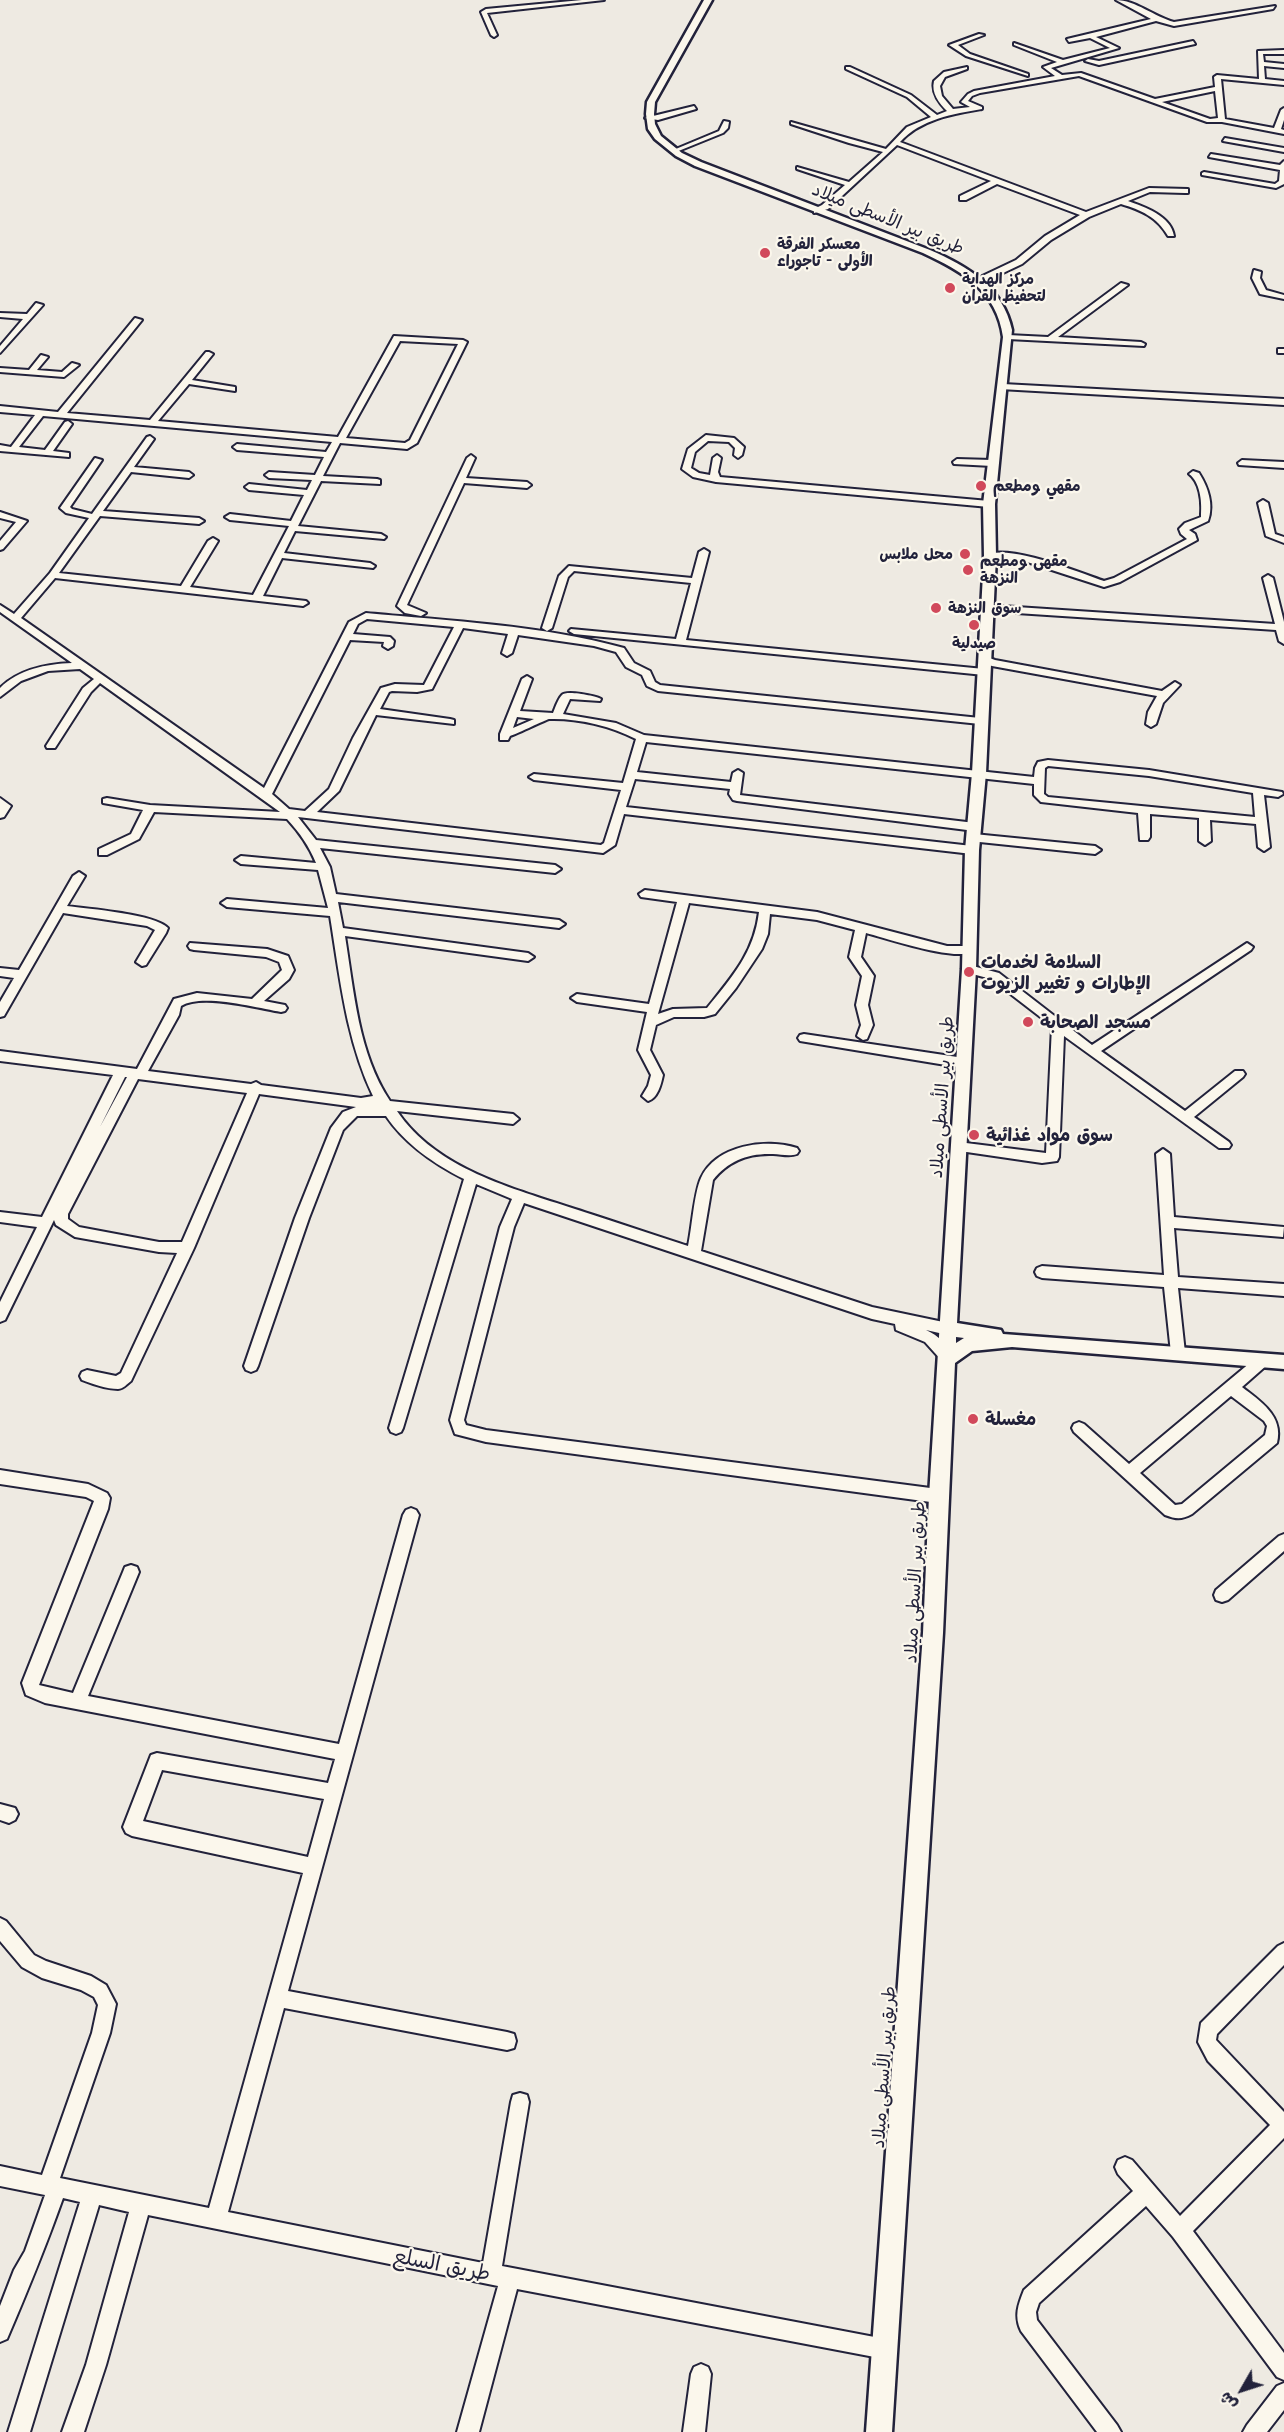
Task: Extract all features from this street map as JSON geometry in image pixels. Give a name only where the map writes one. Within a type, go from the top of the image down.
[{"type":"main road","points":[[648,118],[651,102],[708,0]]},
{"type":"main road","name":"طريق بير الأسطى ميلاد","points":[[648,118],[650,126],[662,142],[674,151],[712,169],[939,258],[979,281],[1004,312],[1008,337],[989,504],[990,556],[948,1358],[938,1496],[933,1634],[879,2432]]},
{"type":"main road","points":[[948,1329],[1006,1336],[1012,1340]]},
{"type":"main road","points":[[948,1358],[968,1344],[1012,1340],[1284,1362]]},
{"type":"street","points":[[494,35],[484,12],[486,11],[601,0]]},
{"type":"street","points":[[1118,0],[1159,20],[1174,24],[1274,7]]},
{"type":"street","points":[[1118,0],[1173,31]]},
{"type":"street","points":[[1069,40],[1092,37],[1152,20]]},
{"type":"street","points":[[817,211],[825,207],[897,143],[909,128],[952,112],[980,108],[964,102],[976,92],[1026,75],[970,56],[952,45],[981,35]]},
{"type":"street","points":[[1081,58],[1100,63],[1193,42],[1183,36]]},
{"type":"street","points":[[1060,77],[1046,67],[1116,48],[1092,37]]},
{"type":"street","points":[[1016,44],[1062,62]]},
{"type":"street","points":[[1262,81],[1261,52],[1284,52]]},
{"type":"street","points":[[1262,64],[1284,66]]},
{"type":"street","points":[[848,68],[909,96],[936,118]]},
{"type":"street","points":[[952,112],[941,102],[938,82],[941,76],[965,68]]},
{"type":"street","points":[[976,92],[1084,74],[1209,121],[1222,120],[1281,131],[1284,110]]},
{"type":"street","points":[[1222,120],[1217,77],[1284,83]]},
{"type":"street","points":[[1156,101],[1218,88]]},
{"type":"street","points":[[648,118],[658,118],[694,108]]},
{"type":"street","points":[[674,151],[721,132],[726,122]]},
{"type":"street","points":[[793,123],[888,151]]},
{"type":"street","points":[[1225,140],[1284,150]]},
{"type":"street","points":[[897,143],[1086,215]]},
{"type":"street","points":[[1211,156],[1284,168]]},
{"type":"street","points":[[1204,174],[1276,186],[1282,182],[1284,163]]},
{"type":"street","points":[[799,168],[851,184]]},
{"type":"street","points":[[963,198],[997,181]]},
{"type":"street","points":[[979,281],[1019,262],[1048,238],[1086,215],[1152,189],[1185,191]]},
{"type":"street","points":[[1121,201],[1151,212],[1166,224],[1172,234]]},
{"type":"street","points":[[1257,272],[1256,278],[1263,292],[1284,297]]},
{"type":"street","points":[[1050,339],[1124,285]]},
{"type":"street","points":[[0,351],[4,341],[39,305]]},
{"type":"street","points":[[0,315],[29,317]]},
{"type":"street","points":[[60,415],[138,320]]},
{"type":"street","points":[[0,409],[41,414],[153,422],[339,440],[402,446],[413,443],[462,342],[401,336],[397,338],[339,440],[327,455],[257,597]]},
{"type":"street","points":[[1008,337],[1141,344]]},
{"type":"street","points":[[153,422],[209,354]]},
{"type":"street","points":[[31,373],[45,357]]},
{"type":"street","points":[[0,370],[64,375],[75,365]]},
{"type":"street","points":[[186,381],[232,389]]},
{"type":"street","points":[[1003,387],[1284,402]]},
{"type":"street","points":[[4,450],[41,414]]},
{"type":"street","points":[[46,453],[68,424]]},
{"type":"street","points":[[738,455],[739,445],[724,439],[706,438],[691,451],[686,462],[687,470],[696,476],[989,504]]},
{"type":"street","points":[[15,619],[53,575],[150,439]]},
{"type":"street","points":[[237,447],[327,455]]},
{"type":"street","points":[[4,450],[66,455]]},
{"type":"street","points":[[471,458],[404,601],[403,609],[411,612],[680,643],[984,665],[992,663],[1163,694]]},
{"type":"street","points":[[716,478],[714,472],[717,458]]},
{"type":"street","points":[[98,460],[65,508],[67,511],[199,521]]},
{"type":"street","points":[[957,462],[992,463]]},
{"type":"street","points":[[1242,463],[1284,465]]},
{"type":"street","points":[[127,469],[189,475]]},
{"type":"street","points":[[990,556],[1022,557],[1104,585],[1192,540],[1192,536],[1184,532],[1184,529],[1188,525],[1205,519],[1207,508],[1200,481],[1196,475],[1192,474]]},
{"type":"street","points":[[269,475],[377,482]]},
{"type":"street","points":[[461,480],[527,485]]},
{"type":"street","points":[[249,487],[309,493]]},
{"type":"street","points":[[1263,503],[1271,536],[1284,540]]},
{"type":"street","points":[[0,515],[22,521],[0,547]]},
{"type":"street","points":[[230,517],[381,537]]},
{"type":"street","points":[[185,588],[213,541]]},
{"type":"street","points":[[680,643],[704,552]]},
{"type":"street","points":[[279,555],[370,566]]},
{"type":"street","points":[[547,628],[564,576],[572,568],[696,581]]},
{"type":"street","points":[[53,575],[303,603]]},
{"type":"street","points":[[1268,578],[1284,641]]},
{"type":"street","points":[[0,608],[266,795],[288,814],[312,843],[324,867],[332,897],[356,1036],[364,1064],[385,1105],[419,1144],[471,1178],[872,1313],[930,1338],[948,1358]]},
{"type":"street","points":[[986,608],[1282,628]]},
{"type":"street","points":[[266,795],[356,620],[366,616],[571,638],[616,648],[622,652],[630,664],[646,672],[651,684],[658,688],[980,721]]},
{"type":"street","points":[[308,814],[334,790],[372,711],[388,687],[418,690],[428,687],[460,625]]},
{"type":"street","points":[[507,653],[514,631]]},
{"type":"street","points":[[347,637],[386,639],[389,641],[388,646]]},
{"type":"street","points":[[0,694],[12,682],[33,672],[55,667],[82,666]]},
{"type":"street","points":[[51,746],[87,690],[99,679]]},
{"type":"street","points":[[527,679],[505,736],[551,717],[566,696],[596,699]]},
{"type":"street","points":[[1151,724],[1155,706],[1163,694],[1175,685]]},
{"type":"street","points":[[372,711],[450,722]]},
{"type":"street","points":[[514,714],[615,724],[642,738],[1040,781]]},
{"type":"street","points":[[106,801],[150,808],[308,814],[603,849],[609,845],[642,738]]},
{"type":"street","points":[[1261,821],[1046,800],[1040,797],[1040,766],[1048,763],[1156,774],[1278,794]]},
{"type":"street","points":[[738,773],[734,796],[743,799],[974,838]]},
{"type":"street","points":[[630,775],[736,786]]},
{"type":"street","points":[[534,777],[626,787]]},
{"type":"street","points":[[1258,790],[1264,847]]},
{"type":"street","points":[[0,801],[6,806],[0,814]]},
{"type":"street","points":[[103,852],[135,836],[150,808]]},
{"type":"street","points":[[1144,808],[1144,837]]},
{"type":"street","points":[[619,810],[974,838],[1095,850]]},
{"type":"street","points":[[1204,815],[1204,841]]},
{"type":"street","points":[[312,843],[555,869]]},
{"type":"street","points":[[241,860],[324,867]]},
{"type":"street","points":[[0,1013],[79,876]]},
{"type":"street","points":[[645,894],[817,916],[947,950],[969,950]]},
{"type":"street","points":[[332,897],[559,924]]},
{"type":"street","points":[[648,1096],[654,1087],[657,1075],[644,1050],[684,899]]},
{"type":"street","points":[[227,903],[335,913]]},
{"type":"street","points":[[60,909],[160,925],[162,928],[160,933],[142,962]]},
{"type":"street","points":[[650,1022],[673,1013],[711,1011],[756,949],[762,934],[765,909]]},
{"type":"street","points":[[862,927],[855,957],[868,976],[862,1005],[867,1025],[863,1036]]},
{"type":"street","points":[[338,931],[528,957]]},
{"type":"street","points":[[194,945],[267,952],[284,959],[288,970],[285,976],[253,1004]]},
{"type":"street","points":[[1092,1051],[1247,947]]},
{"type":"street","points":[[969,969],[995,976],[1092,1051],[1224,1145]]},
{"type":"street","points":[[0,972],[22,975]]},
{"type":"street","points":[[0,1316],[46,1223],[132,1073],[173,1016],[175,1006],[181,1000],[207,997],[281,1008]]},
{"type":"street","points":[[577,998],[654,1009]]},
{"type":"street","points":[[958,1147],[1042,1158],[1052,1157],[1058,1025]]},
{"type":"street","points":[[804,1038],[964,1063]]},
{"type":"street","points":[[0,1056],[513,1119]]},
{"type":"street","points":[[132,1073],[71,1195],[61,1221],[75,1232],[159,1247],[187,1248]]},
{"type":"street","points":[[1186,1116],[1239,1074]]},
{"type":"street","points":[[87,1376],[118,1383],[126,1377],[187,1248],[256,1087]]},
{"type":"street","points":[[251,1366],[302,1218],[344,1116],[385,1105]]},
{"type":"street","points":[[694,1253],[707,1179],[713,1169],[749,1150],[773,1147],[792,1151]]},
{"type":"street","points":[[1163,1154],[1178,1353]]},
{"type":"street","points":[[396,1428],[471,1178]]},
{"type":"street","points":[[520,1196],[507,1227],[456,1420],[460,1430],[486,1436],[650,1459],[938,1496]]},
{"type":"street","points":[[0,1217],[46,1223]]},
{"type":"street","points":[[1168,1222],[1283,1232]]},
{"type":"street","points":[[1042,1272],[1284,1290]]},
{"type":"street","points":[[872,1313],[948,1329]]},
{"type":"street","points":[[1129,1473],[1262,1360]]},
{"type":"street","points":[[1079,1428],[1170,1510],[1179,1513],[1187,1509],[1272,1438],[1274,1426],[1270,1417],[1231,1387]]},
{"type":"street","points":[[0,1477],[88,1491],[102,1498],[100,1509],[30,1683],[32,1690],[37,1693],[345,1753]]},
{"type":"street","points":[[216,2219],[411,1515]]},
{"type":"street","points":[[1222,1595],[1284,1541]]},
{"type":"street","points":[[78,1701],[131,1572]]},
{"type":"street","points":[[315,1867],[132,1827],[157,1761],[335,1793]]},
{"type":"street","points":[[0,1927],[28,1961],[42,1970],[85,1982],[100,1991],[106,2004],[101,2033],[52,2187],[33,2256],[21,2277],[0,2332]]},
{"type":"street","points":[[1180,2230],[1284,2126],[1215,2054],[1207,2042],[1208,2030],[1284,1952]]},
{"type":"street","points":[[278,1998],[507,2041]]},
{"type":"street","points":[[468,2432],[501,2276],[520,2102]]},
{"type":"street","points":[[1125,2167],[1180,2230],[1284,2370]]},
{"type":"street","name":"طريق السلع","points":[[0,2176],[501,2276],[885,2349]]},
{"type":"street","points":[[1110,2432],[1028,2324],[1026,2313],[1031,2296],[1147,2192]]},
{"type":"street","points":[[18,2432],[92,2195]]},
{"type":"street","points":[[73,2432],[96,2365],[141,2205]]},
{"type":"street","points":[[694,2432],[701,2374]]},
{"type":"street","points":[[1254,2432],[1284,2393]]},
{"type":"place","name":"معسكر الفرقة الأولى - تاجوراء","points":[[765,253]]},
{"type":"place","name":"مركز الهداية لتحفيظ القران","points":[[950,288]]},
{"type":"place","name":"مقهي ومطعم","points":[[981,486]]},
{"type":"place","name":"محل ملابس","points":[[965,554]]},
{"type":"place","name":"مقهى ومطعم النزهة","points":[[968,570]]},
{"type":"place","name":"سوق النزهة","points":[[936,608]]},
{"type":"place","name":"صيدلية","points":[[974,625]]},
{"type":"place","name":"السلامة لخدمات الإطارات و تغيير الزيوت","points":[[969,972]]},
{"type":"place","name":"مسجد الصحابة","points":[[1028,1022]]},
{"type":"place","name":"سوق مواد غذائية","points":[[974,1135]]},
{"type":"place","name":"مغسلة","points":[[973,1419]]}]
